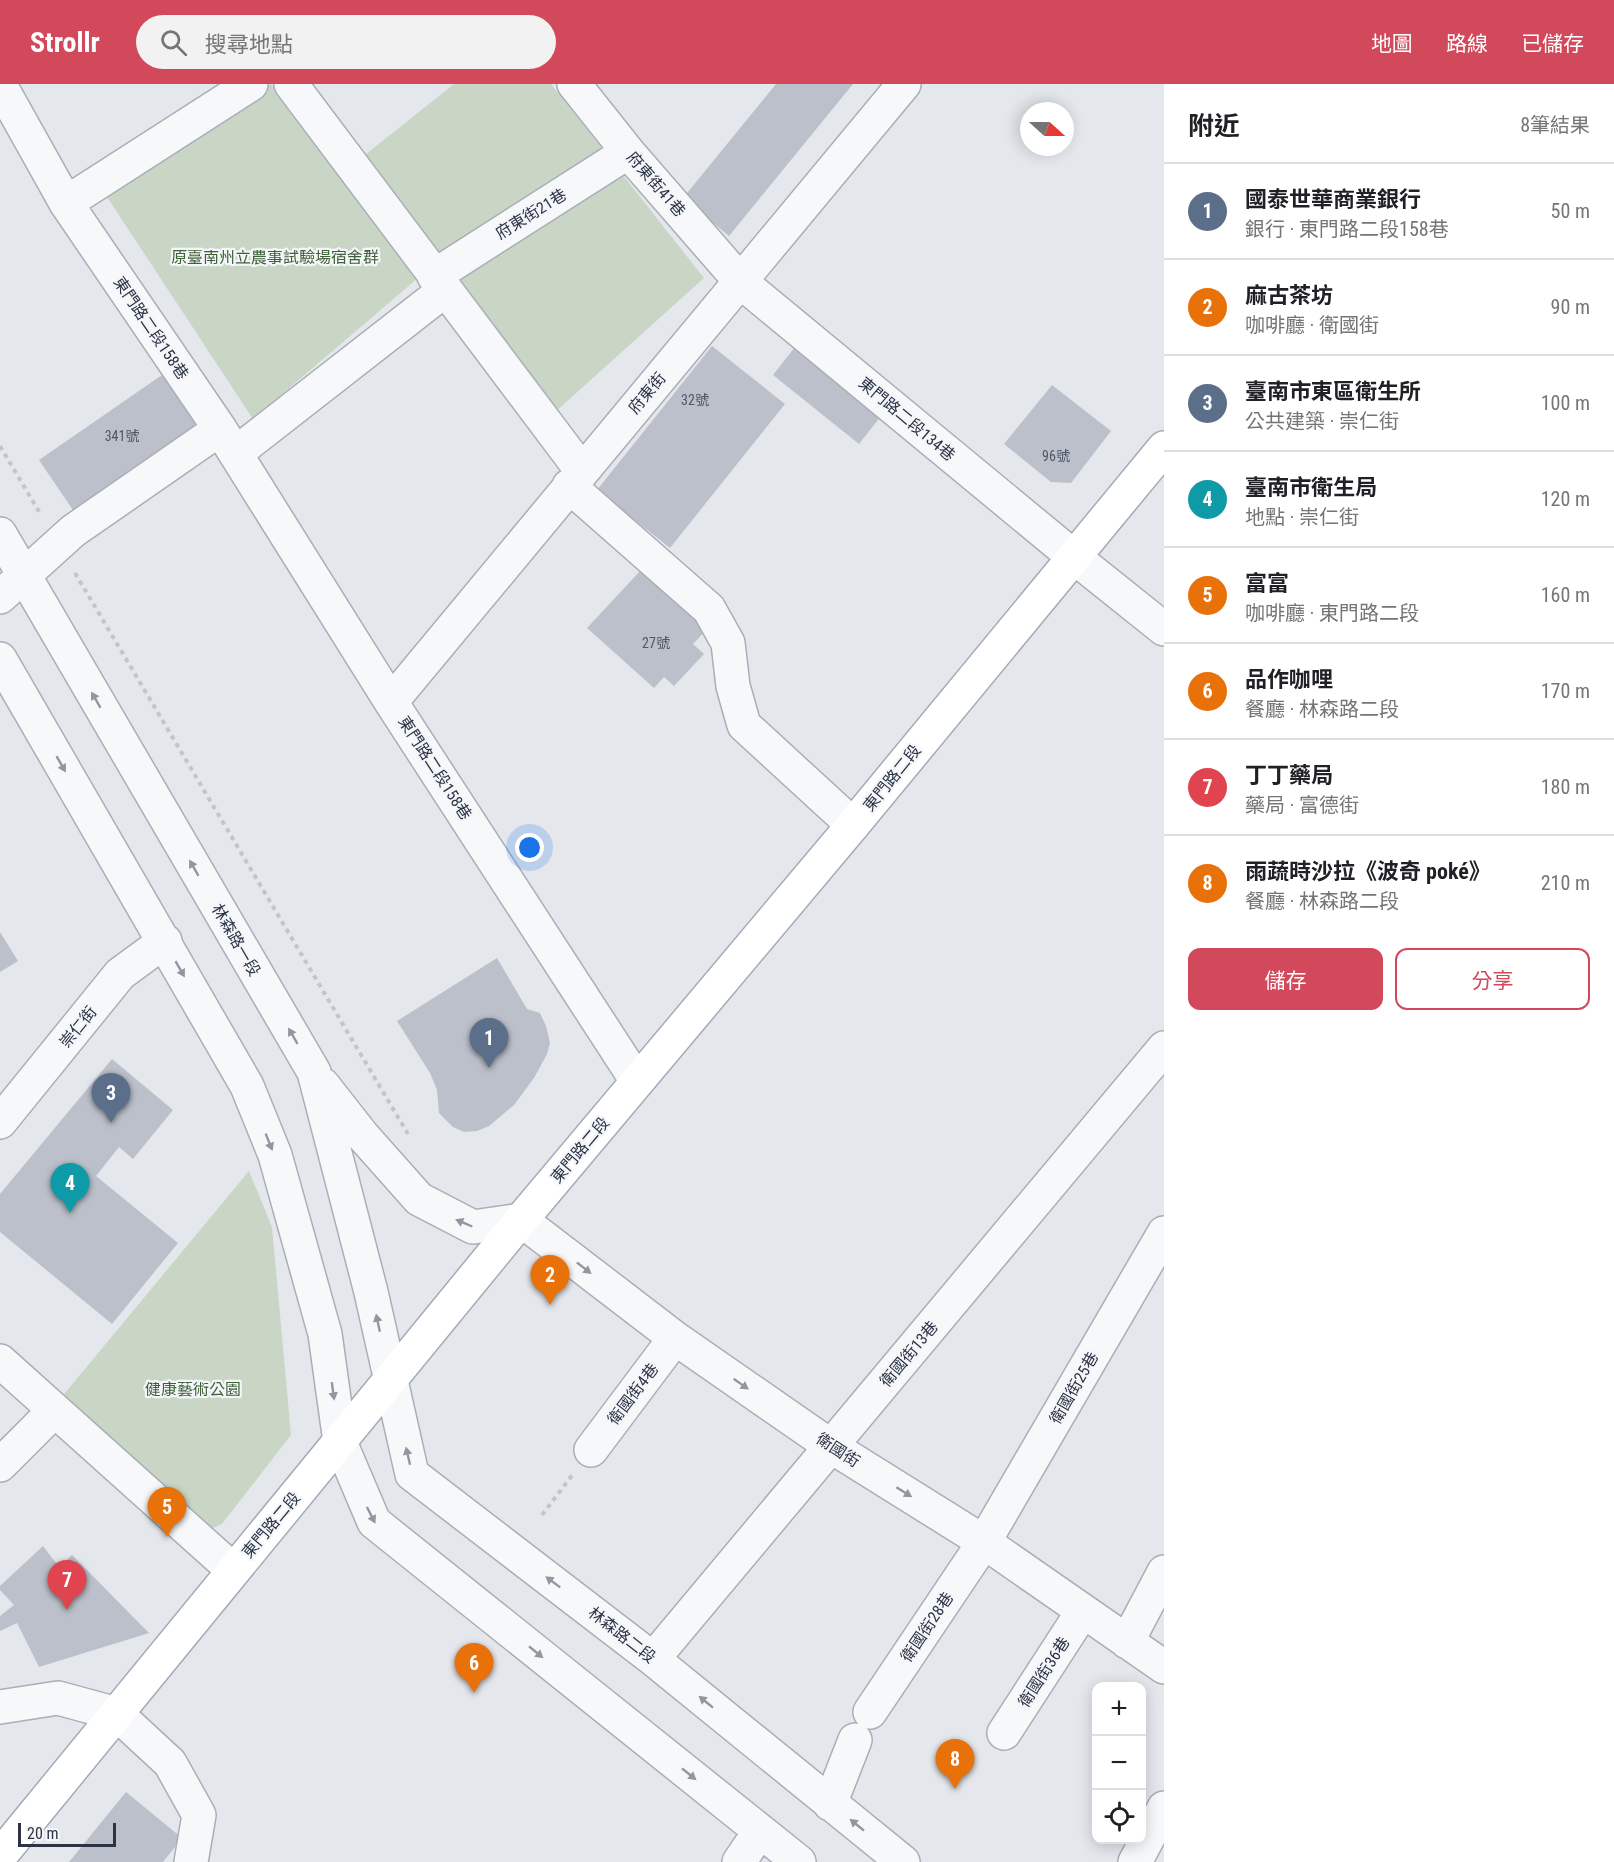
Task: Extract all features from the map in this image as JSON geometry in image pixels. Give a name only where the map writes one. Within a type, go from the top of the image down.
[{"type":"main road","name":"東門路二段","points":[[0,1856],[521,1220],[853,825],[1164,448]]},
{"type":"street","points":[[66,203],[250,84]]},
{"type":"street","points":[[291,84],[439,283],[575,479],[709,609],[728,643],[733,686],[744,725],[853,825]]},
{"type":"street","name":"府東街41巷","points":[[574,84],[628,152],[741,282]]},
{"type":"street","name":"府東街","points":[[392,702],[904,84]]},
{"type":"street","name":"東門路二段158巷","points":[[0,85],[66,203],[228,441],[392,702],[637,1081]]},
{"type":"street","name":"府東街21巷","points":[[439,283],[628,152]]},
{"type":"street","name":"東門路二段134巷","points":[[741,282],[1074,557],[1164,628]]},
{"type":"street","points":[[12,586],[73,531],[228,441],[439,283]]},
{"type":"street","name":"林森路一段","points":[[0,534],[12,586],[314,1072],[371,1292],[391,1380]]},
{"type":"street","points":[[0,659],[247,1086],[275,1155],[325,1334],[340,1442],[374,1522],[799,1862]]},
{"type":"street","name":"崇仁街","points":[[0,1122],[120,974],[165,941]]},
{"type":"street","name":"衛國街13巷","points":[[653,1659],[1164,1048]]},
{"type":"street","points":[[314,1072],[363,1136],[418,1199],[472,1227],[521,1220]]},
{"type":"street","name":"衛國街","points":[[521,1220],[675,1338],[832,1446],[984,1542],[1164,1667]]},
{"type":"street","name":"衛國街25巷","points":[[984,1542],[1164,1233]]},
{"type":"street","name":"衛國街4巷","points":[[591,1450],[675,1338]]},
{"type":"street","points":[[0,1361],[233,1570]]},
{"type":"street","name":"林森路二段","points":[[391,1380],[412,1474],[653,1659],[903,1862]]},
{"type":"street","points":[[0,1465],[54,1411]]},
{"type":"street","name":"衛國街28巷","points":[[830,1804],[862,1726],[984,1542]]},
{"type":"street","points":[[1127,1642],[1164,1572]]},
{"type":"street","name":"衛國街36巷","points":[[1004,1733],[1083,1611]]},
{"type":"street","points":[[0,1707],[58,1698],[117,1714],[171,1763],[200,1815],[191,1862]]},
{"type":"street","points":[[1135,1862],[1164,1808]]},
{"type":"street","points":[[740,1862],[760,1832]]},
{"type":"path","points":[[0,446],[409,1135]]},
{"type":"path","points":[[542,1515],[591,1450]]},
{"type":"green space","name":"原臺南州立農事試驗場宿舍群","points":[[271,84],[341,174],[454,84],[551,84],[704,278],[554,413],[439,260],[253,419],[107,197]]},
{"type":"green space","name":"健康藝術公園","points":[[249,1171],[272,1227],[291,1435],[222,1524],[213,1528],[203,1524],[60,1399]]},
{"type":"building","points":[[776,84],[853,84],[729,236],[683,198]]},
{"type":"building","points":[[712,346],[785,404],[670,548],[597,490]]},
{"type":"building","points":[[795,347],[881,416],[859,444],[773,375]]},
{"type":"building","points":[[162,375],[203,435],[79,519],[39,460]]},
{"type":"building","points":[[1052,385],[1111,431],[1071,483],[1051,482],[1004,444]]},
{"type":"building","points":[[641,570],[707,629],[693,644],[704,654],[674,686],[664,677],[654,688],[587,628]]},
{"type":"building","points":[[0,932],[18,961],[0,972]]},
{"type":"building","points":[[497,958],[527,1009],[540,1013],[550,1043],[547,1054],[534,1078],[514,1105],[489,1126],[477,1131],[464,1132],[453,1127],[439,1113],[437,1090],[430,1073],[397,1021]]},
{"type":"building","points":[[112,1059],[173,1110],[133,1159],[119,1147],[96,1176],[178,1243],[112,1324],[0,1232],[0,1194]]},
{"type":"building","points":[[43,1546],[59,1567],[72,1555],[149,1633],[39,1667],[17,1623],[0,1631],[0,1616],[14,1605],[0,1590],[0,1586]]},
{"type":"building","points":[[126,1792],[182,1838],[163,1862],[69,1862]]},
{"type":"place","name":"國泰世華商業銀行","points":[[489,1068]]},
{"type":"place","name":"臺南市東區衛生所","points":[[111,1123]]},
{"type":"place","name":"臺南市衛生局","points":[[70,1213]]},
{"type":"place","name":"麻古茶坊","points":[[550,1305]]},
{"type":"place","name":"富富","points":[[167,1537]]},
{"type":"place","name":"丁丁藥局","points":[[67,1610]]},
{"type":"place","name":"品作咖哩","points":[[474,1693]]},
{"type":"place","name":"雨蔬時沙拉《波奇 poké》","points":[[955,1789]]}]
